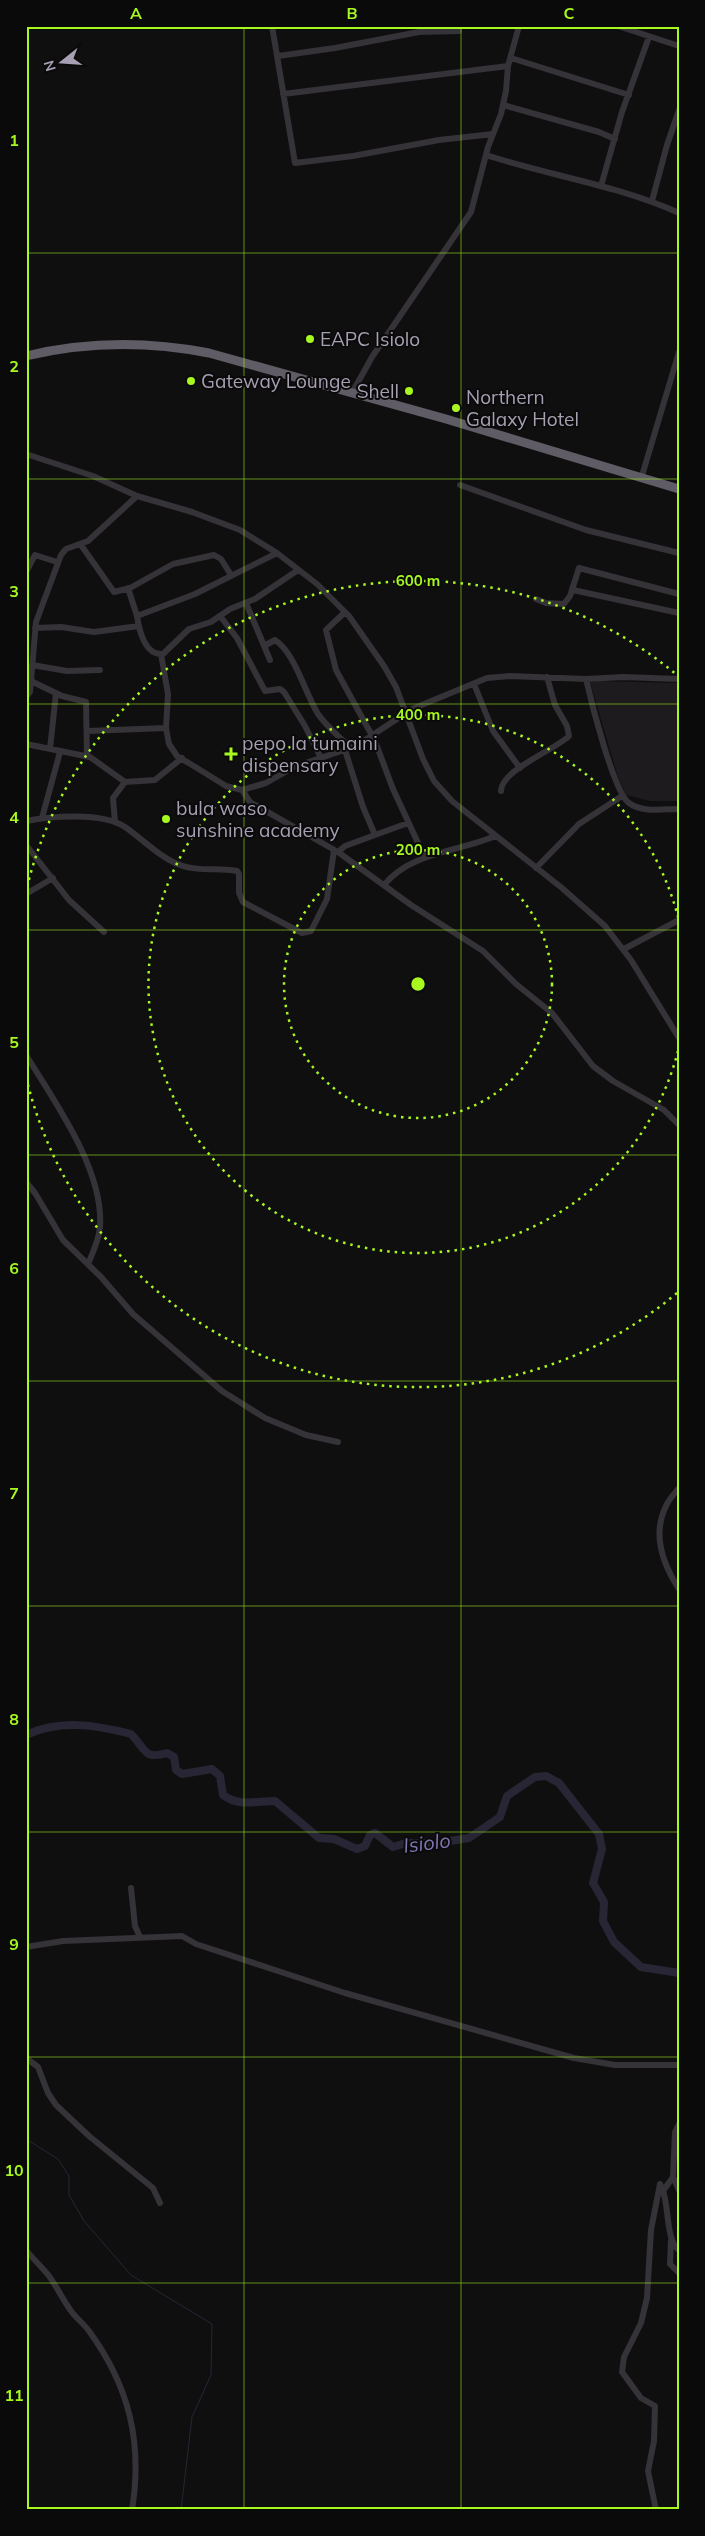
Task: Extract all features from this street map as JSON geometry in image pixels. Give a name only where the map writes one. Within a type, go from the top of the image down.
[{"type":"highway","points":[[26,356],[106,344],[175,347],[236,359],[679,489]]},
{"type":"street","points":[[272,26],[295,163],[353,156],[439,140],[493,134]]},
{"type":"street","points":[[618,26],[679,46]]},
{"type":"street","points":[[352,393],[372,356],[470,212],[486,154],[503,105],[508,66],[517,27]]},
{"type":"street","points":[[278,56],[335,48],[419,32],[459,31]]},
{"type":"street","points":[[601,186],[649,37]]},
{"type":"street","points":[[510,58],[629,95]]},
{"type":"street","points":[[283,94],[508,66]]},
{"type":"street","points":[[503,105],[599,132],[615,139]]},
{"type":"street","points":[[652,201],[666,145],[679,110]]},
{"type":"street","points":[[486,154],[523,167],[601,186],[652,201],[679,213]]},
{"type":"street","points":[[641,479],[679,352]]},
{"type":"street","points":[[26,454],[93,476],[137,496],[218,521],[240,530],[277,553],[318,584],[345,612],[384,666],[396,687],[434,781],[452,802],[591,912],[624,949],[679,1038]]},
{"type":"street","points":[[460,485],[586,530],[679,553]]},
{"type":"street","points":[[27,698],[31,681],[35,628],[57,562],[64,551],[88,541],[137,496]]},
{"type":"street","points":[[81,544],[112,591],[118,592],[128,588],[166,566],[214,555],[221,558],[231,576]]},
{"type":"street","points":[[137,616],[195,594],[277,553]]},
{"type":"street","points":[[26,572],[35,555],[57,562]]},
{"type":"street","points":[[536,599],[562,605],[567,601],[573,590],[579,568],[679,594]]},
{"type":"street","points":[[160,654],[185,632],[211,622],[230,609],[246,603],[298,570]]},
{"type":"street","points":[[128,588],[139,626],[150,650],[160,654]]},
{"type":"street","points":[[573,590],[679,613]]},
{"type":"street","points":[[246,603],[270,660]]},
{"type":"street","points":[[345,612],[327,628],[328,643],[338,674],[373,735],[408,823],[425,858]]},
{"type":"street","points":[[220,616],[237,638],[265,691],[280,689],[284,692],[305,726],[321,758]]},
{"type":"street","points":[[35,628],[61,627],[94,632],[139,626]]},
{"type":"street","points":[[264,646],[274,640],[280,644],[296,669],[318,713],[348,749],[363,807],[375,835]]},
{"type":"street","points":[[160,654],[168,694],[166,728],[168,743],[176,754],[226,786],[242,790],[262,785],[294,767],[348,749],[400,719],[405,713],[486,678],[503,676],[586,679],[623,677],[679,679]]},
{"type":"street","points":[[32,665],[67,671],[100,670]]},
{"type":"street","points":[[501,791],[503,783],[531,759],[564,741],[570,735],[555,705],[547,677]]},
{"type":"street","points":[[586,679],[604,744],[622,796],[628,803],[638,807],[679,809]]},
{"type":"street","points":[[31,681],[56,693],[86,702],[87,756]]},
{"type":"street","points":[[474,684],[493,731],[520,768]]},
{"type":"street","points":[[50,749],[56,693]]},
{"type":"street","points":[[87,732],[166,728]]},
{"type":"street","points":[[26,744],[87,756],[125,782],[156,780],[182,758]]},
{"type":"street","points":[[42,818],[60,752]]},
{"type":"street","points":[[115,822],[113,798],[125,782]]},
{"type":"street","points":[[242,790],[250,802],[336,851],[483,951],[512,981],[552,1013],[593,1066],[664,1110],[679,1124]]},
{"type":"street","points":[[536,868],[578,824],[622,796]]},
{"type":"street","points":[[26,821],[68,817],[115,822],[179,865],[237,871],[243,902],[302,933],[311,931],[327,899],[336,851]]},
{"type":"street","points":[[336,851],[408,823]]},
{"type":"street","points":[[384,885],[399,872],[425,858],[459,849],[495,836]]},
{"type":"street","points":[[26,845],[69,900],[104,932]]},
{"type":"street","points":[[26,894],[53,878]]},
{"type":"street","points":[[624,949],[679,920]]},
{"type":"street","points":[[26,1056],[78,1140],[93,1182],[98,1201],[100,1227],[99,1237],[88,1264]]},
{"type":"street","points":[[26,1182],[35,1193],[63,1240],[88,1264],[133,1314],[227,1394],[265,1418],[306,1435],[338,1442]]},
{"type":"street","points":[[679,1488],[667,1503],[661,1522],[659,1538],[668,1568],[679,1589]]},
{"type":"street","points":[[131,1888],[135,1926],[140,1937]]},
{"type":"street","points":[[26,1946],[63,1941],[182,1936],[196,1944],[345,1993],[574,2058],[615,2065],[679,2065]]},
{"type":"street","points":[[26,2058],[38,2067],[48,2094],[56,2105],[89,2136],[153,2188],[160,2203]]},
{"type":"street","points":[[679,2124],[675,2132],[673,2177],[679,2190]]},
{"type":"street","points":[[663,2191],[673,2177]]},
{"type":"street","points":[[656,2510],[648,2471],[654,2441],[655,2406],[641,2398],[622,2372],[624,2357],[641,2323],[647,2298],[651,2230],[660,2184],[668,2209],[671,2239],[670,2264],[679,2272]]},
{"type":"street","points":[[671,2239],[679,2250]]},
{"type":"street","points":[[26,2250],[50,2277],[72,2312],[88,2329],[114,2370],[124,2392],[134,2429],[135,2494],[132,2510]]},
{"type":"shaded area","points":[[590,682],[679,683],[679,801],[650,801],[626,795],[618,777]]},
{"type":"waterway","name":"Isiolo","points":[[26,1735],[39,1730],[65,1725],[91,1726],[131,1734],[149,1754],[159,1755],[167,1753],[174,1757],[176,1770],[182,1774],[212,1769],[220,1776],[223,1795],[229,1799],[241,1802],[275,1801],[319,1838],[334,1839],[357,1849],[365,1846],[370,1835],[375,1833],[393,1847],[406,1843],[437,1843],[469,1838],[500,1817],[507,1796],[535,1777],[546,1776],[559,1783],[599,1834],[602,1849],[593,1883],[604,1902],[603,1921],[614,1942],[641,1967],[679,1973]]},
{"type":"waterway","points":[[26,2139],[58,2159],[69,2176],[69,2195],[84,2221],[131,2275],[212,2324],[211,2375],[192,2417],[181,2510]]},
{"type":"place","name":"EAPC Isiolo","points":[[310,339]]},
{"type":"place","name":"Gateway Lounge","points":[[191,381]]},
{"type":"place","name":"Shell","points":[[409,391]]},
{"type":"place","name":"Northern Galaxy Hotel","points":[[456,408]]},
{"type":"place","name":"pepo la tumaini dispensary","points":[[231,754]]},
{"type":"place","name":"bula waso sunshine academy","points":[[166,819]]}]
